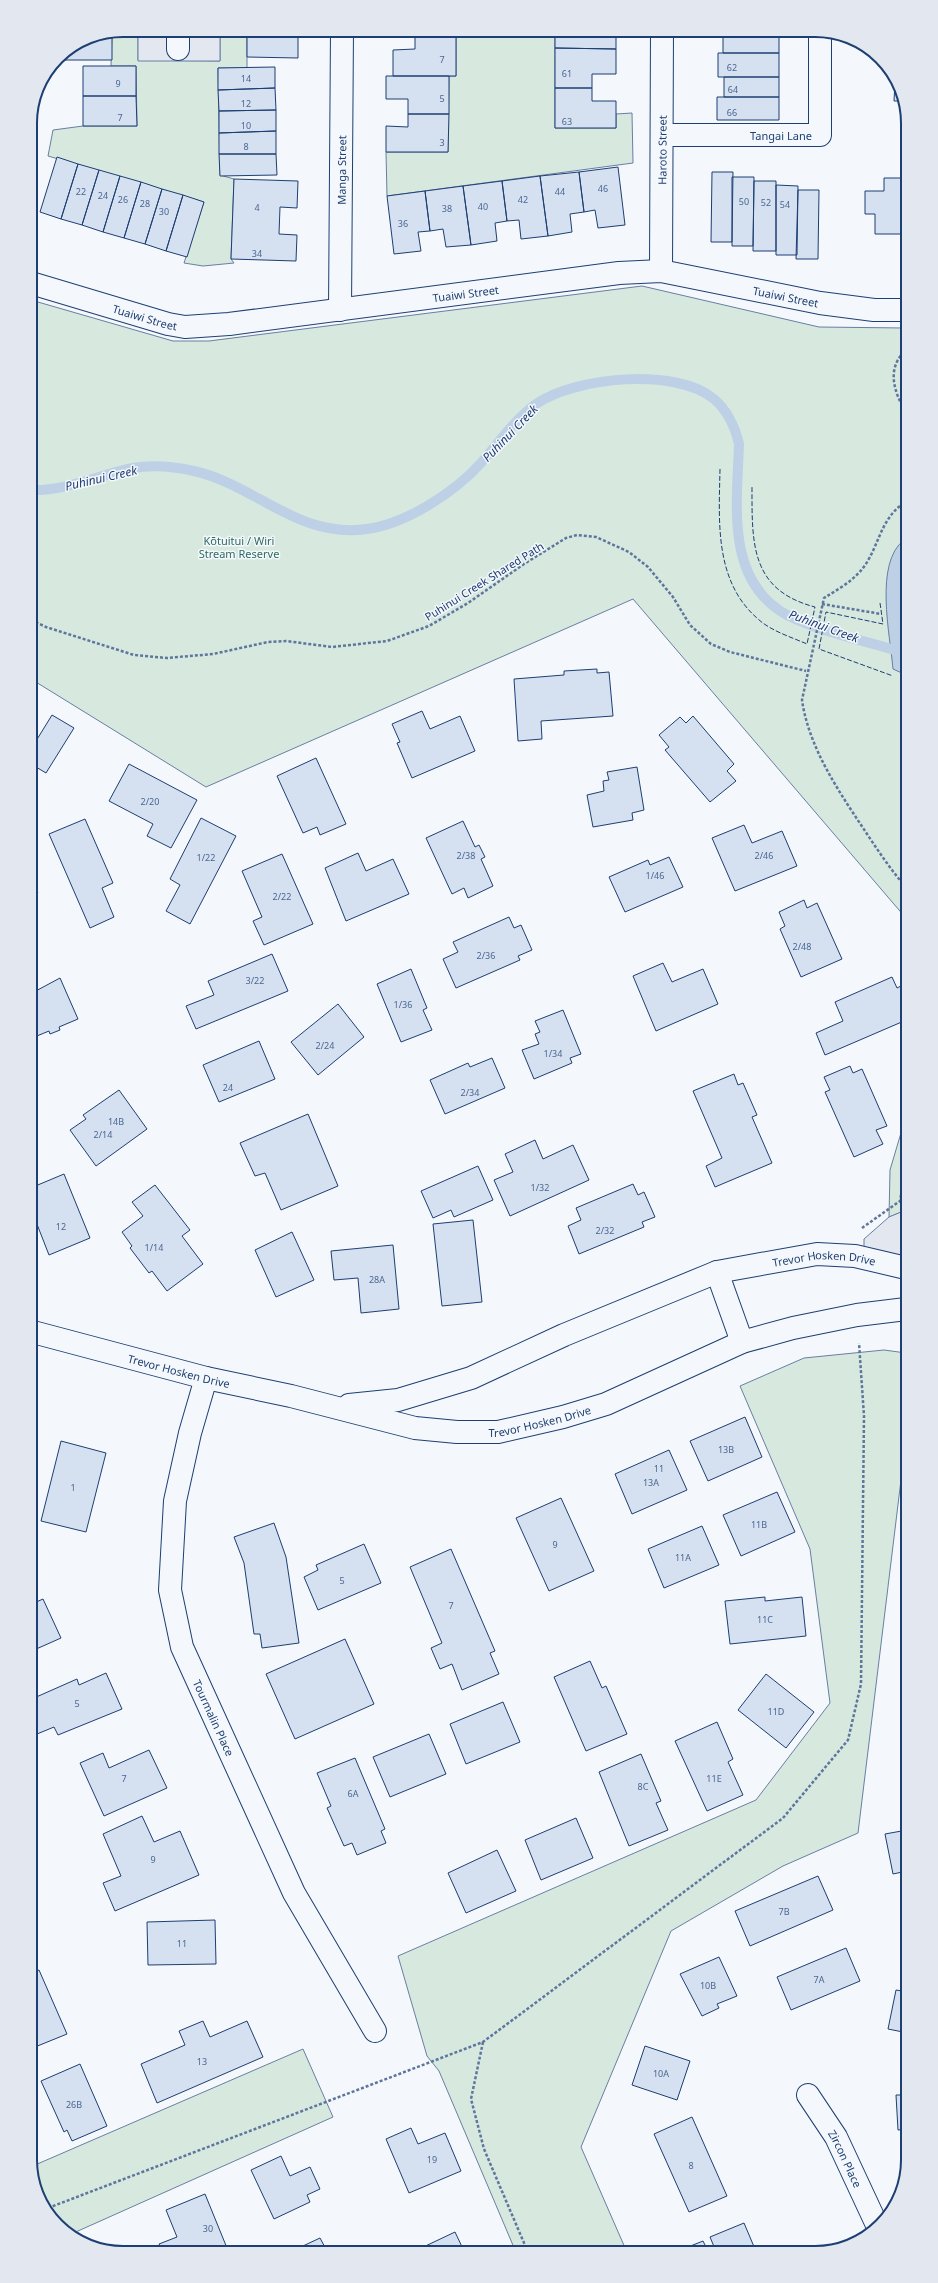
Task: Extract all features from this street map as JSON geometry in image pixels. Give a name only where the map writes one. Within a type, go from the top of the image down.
[{"type":"street","name":"Manga Street","points":[[340,310],[342,37]]},
{"type":"street","name":"Haroto Street","points":[[661,271],[662,37]]},
{"type":"street","name":"Tangai Lane","points":[[662,135],[820,135],[820,37]]},
{"type":"street","name":"Tuaiwi Street","points":[[37,285],[168,324],[185,327],[229,324],[619,273],[661,271],[820,303],[874,310],[901,310]]},
{"type":"street","name":"Trevor Hosken Drive","points":[[326,1405],[366,1404],[398,1400],[472,1378],[585,1326],[718,1272],[817,1254],[855,1256],[901,1267]]},
{"type":"street","points":[[718,1272],[742,1342]]},
{"type":"street","name":"Trevor Hosken Drive","points":[[37,1333],[206,1378],[326,1405],[415,1428],[457,1432],[498,1432],[563,1417],[606,1404],[742,1342],[793,1328],[857,1314],[901,1310]]},
{"type":"street","name":"Tourmalin Place","points":[[206,1378],[190,1433],[175,1501],[170,1590],[182,1647],[294,1893],[375,2031]]},
{"type":"street","name":"Zircon Place","points":[[808,2095],[836,2137],[875,2221]]},
{"type":"path","points":[[901,355],[894,363],[893,377],[896,396],[901,404]]},
{"type":"path","points":[[901,505],[884,525],[863,568],[844,585],[824,598],[806,671],[802,700],[804,716],[821,761],[855,817],[901,881]]},
{"type":"path","name":"Puhinui Creek Shared Path","points":[[37,623],[134,655],[167,658],[213,654],[268,642],[286,641],[332,648],[387,641],[429,626],[468,603],[524,564],[566,538],[577,535],[596,537],[628,552],[648,567],[672,597],[690,625],[711,644],[730,652],[806,671]]},
{"type":"path","points":[[822,604],[845,610],[881,614]]},
{"type":"path","points":[[51,2207],[483,2042],[783,1818],[848,1740],[861,1684],[864,1416],[857,1314]]},
{"type":"path","points":[[483,2042],[471,2099],[484,2149],[524,2246]]},
{"type":"green space","points":[[138,37],[138,60],[220,61],[220,37],[247,37],[247,68],[218,68],[220,175],[234,179],[231,259],[234,263],[203,266],[184,263],[204,202],[48,156],[53,130],[83,126],[137,126],[136,66],[111,66],[112,38]]},
{"type":"green space","points":[[456,37],[555,37],[555,128],[616,128],[616,114],[632,113],[633,163],[387,196],[386,152],[448,152],[449,76],[456,76]]},
{"type":"green space","name":"Kōtuitui / Wiri Stream Reserve","points":[[642,286],[819,327],[901,328],[901,912],[633,599],[206,787],[37,683],[37,302],[173,341],[209,341]]},
{"type":"green space","points":[[901,1133],[901,1212],[889,1217],[890,1170]]},
{"type":"green space","points":[[884,1350],[901,1352],[901,1480],[858,1833],[783,1866],[671,1931],[581,2147],[624,2246],[513,2246],[439,2071],[427,2056],[398,1956],[756,1800],[830,1703],[810,1549],[740,1386],[804,1358]]},
{"type":"green space","points":[[303,2049],[333,2117],[76,2232],[62,2221],[46,2198],[37,2164]]},
{"type":"shaded area","points":[[138,37],[220,37],[220,61],[138,61]]},
{"type":"shaded area","points":[[901,1212],[901,1267],[864,1258],[864,1239],[889,1217]]},
{"type":"water","name":"Puhinui Creek","points":[[901,544],[901,673],[893,669],[886,600],[889,565],[895,551]]},
{"type":"building","points":[[247,37],[298,37],[298,58],[247,57]]},
{"type":"building","points":[[415,37],[456,37],[456,76],[393,76],[393,50],[415,49]]},
{"type":"building","points":[[555,37],[616,37],[616,49],[555,48]]},
{"type":"building","points":[[723,37],[779,37],[779,53],[723,53]]},
{"type":"building","points":[[112,38],[112,60],[64,60],[85,46]]},
{"type":"building","points":[[555,48],[616,49],[616,74],[592,74],[592,88],[555,88]]},
{"type":"building","points":[[718,53],[779,53],[779,77],[718,77]]},
{"type":"building","points":[[83,66],[136,66],[136,96],[83,96]]},
{"type":"building","points":[[275,67],[275,88],[218,90],[218,68]]},
{"type":"building","points":[[386,76],[449,76],[449,114],[408,114],[408,99],[386,99]]},
{"type":"building","points":[[724,77],[779,77],[779,97],[724,97]]},
{"type":"building","points":[[275,88],[276,110],[219,111],[218,90]]},
{"type":"building","points":[[555,88],[592,88],[592,101],[616,101],[616,128],[555,128]]},
{"type":"building","points":[[894,92],[897,101],[894,101]]},
{"type":"building","points":[[83,96],[136,96],[137,126],[83,126]]},
{"type":"building","points":[[717,97],[779,97],[779,120],[717,120]]},
{"type":"building","points":[[276,110],[276,131],[219,133],[219,111]]},
{"type":"building","points":[[408,114],[449,114],[448,152],[386,152],[386,126],[408,127]]},
{"type":"building","points":[[276,131],[276,154],[219,154],[219,133]]},
{"type":"building","points":[[219,154],[276,154],[277,175],[220,176]]},
{"type":"building","points":[[57,157],[78,164],[61,219],[40,212]]},
{"type":"building","points":[[78,164],[99,170],[82,225],[61,219]]},
{"type":"building","points":[[618,167],[625,225],[598,228],[595,210],[584,212],[579,172]]},
{"type":"building","points":[[99,170],[120,176],[103,232],[82,225]]},
{"type":"building","points":[[579,172],[584,212],[570,214],[572,232],[548,236],[540,176]]},
{"type":"building","points":[[712,172],[733,172],[732,242],[711,242]]},
{"type":"building","points":[[120,176],[141,182],[124,238],[103,232]]},
{"type":"building","points":[[540,176],[548,236],[521,239],[519,220],[507,221],[502,181]]},
{"type":"building","points":[[732,177],[754,177],[753,246],[732,246]]},
{"type":"building","points":[[884,178],[901,178],[901,234],[875,234],[875,214],[865,214],[865,191],[884,191]]},
{"type":"building","points":[[234,179],[298,181],[297,208],[280,207],[279,234],[297,235],[296,261],[231,259]]},
{"type":"building","points":[[502,181],[507,221],[495,223],[497,241],[471,245],[463,186]]},
{"type":"building","points":[[754,181],[776,181],[776,251],[753,251]]},
{"type":"building","points":[[141,182],[162,189],[145,244],[124,238]]},
{"type":"building","points":[[776,185],[798,186],[797,255],[776,255]]},
{"type":"building","points":[[463,186],[471,245],[446,247],[443,229],[430,231],[425,191]]},
{"type":"building","points":[[162,189],[183,195],[166,251],[145,244]]},
{"type":"building","points":[[798,190],[819,190],[818,259],[796,259]]},
{"type":"building","points":[[425,191],[430,231],[418,232],[421,251],[394,254],[387,196]]},
{"type":"building","points":[[183,195],[204,202],[187,257],[166,251]]},
{"type":"building","points":[[597,669],[597,673],[609,672],[613,716],[541,721],[542,739],[518,741],[514,679],[564,675],[564,671]]},
{"type":"building","points":[[422,711],[430,729],[460,716],[475,751],[412,778],[397,743],[400,742],[392,724]]},
{"type":"building","points":[[52,715],[74,728],[46,773],[37,768],[37,739]]},
{"type":"building","points":[[693,716],[734,764],[727,771],[736,781],[710,802],[665,750],[669,747],[659,735],[680,717],[686,723]]},
{"type":"building","points":[[316,758],[346,824],[320,835],[317,827],[303,833],[277,776]]},
{"type":"building","points":[[129,764],[197,800],[171,848],[147,836],[153,824],[109,801]]},
{"type":"building","points":[[637,767],[644,810],[632,813],[633,820],[593,827],[587,795],[604,791],[603,781],[609,780],[607,772]]},
{"type":"building","points":[[201,818],[236,836],[190,924],[166,911],[180,885],[170,879]]},
{"type":"building","points":[[85,819],[113,883],[102,888],[114,917],[90,928],[49,834]]},
{"type":"building","points":[[463,821],[475,847],[479,845],[485,857],[481,859],[493,886],[468,898],[464,888],[452,894],[426,838]]},
{"type":"building","points":[[744,825],[752,843],[782,831],[797,866],[735,891],[712,838]]},
{"type":"building","points":[[358,853],[366,871],[393,859],[409,894],[346,921],[325,868]]},
{"type":"building","points":[[282,854],[313,924],[264,945],[253,921],[262,917],[242,871]]},
{"type":"building","points":[[669,857],[683,887],[625,912],[609,877],[648,860],[650,865]]},
{"type":"building","points":[[804,900],[807,908],[817,903],[842,959],[801,977],[780,929],[785,926],[779,912]]},
{"type":"building","points":[[509,917],[514,928],[521,925],[532,950],[518,956],[520,960],[456,988],[443,959],[458,952],[453,942]]},
{"type":"building","points":[[272,954],[288,991],[196,1029],[186,1006],[214,995],[208,981]]},
{"type":"building","points":[[663,963],[672,982],[703,969],[718,1004],[656,1031],[633,976]]},
{"type":"building","points":[[411,969],[427,1008],[423,1010],[432,1030],[401,1042],[377,984]]},
{"type":"building","points":[[892,977],[897,988],[901,986],[901,1022],[825,1055],[816,1033],[843,1021],[835,1002]]},
{"type":"building","points":[[60,978],[78,1019],[59,1027],[60,1030],[50,1034],[49,1031],[37,1036],[37,990]]},
{"type":"building","points":[[338,1004],[364,1037],[318,1075],[291,1042]]},
{"type":"building","points":[[563,1010],[581,1054],[570,1058],[572,1063],[534,1079],[522,1050],[539,1044],[535,1034],[540,1032],[535,1021]]},
{"type":"building","points":[[259,1041],[275,1079],[219,1102],[203,1065]]},
{"type":"building","points":[[492,1058],[505,1088],[445,1114],[430,1080],[468,1063],[470,1067]]},
{"type":"building","points":[[850,1066],[853,1073],[862,1069],[887,1126],[876,1130],[883,1144],[854,1157],[825,1092],[830,1090],[824,1077]]},
{"type":"building","points":[[734,1074],[738,1085],[743,1083],[757,1115],[752,1117],[772,1163],[715,1187],[706,1166],[722,1158],[693,1091]]},
{"type":"building","points":[[119,1090],[147,1129],[96,1166],[70,1130],[86,1119],[83,1115]]},
{"type":"building","points":[[308,1114],[338,1186],[281,1210],[265,1173],[255,1176],[240,1143]]},
{"type":"building","points":[[535,1140],[543,1159],[573,1145],[589,1180],[510,1216],[494,1180],[513,1172],[505,1154]]},
{"type":"building","points":[[478,1166],[493,1200],[454,1217],[451,1210],[433,1218],[421,1191]]},
{"type":"building","points":[[64,1174],[90,1238],[49,1255],[37,1224],[37,1185]]},
{"type":"building","points":[[633,1184],[638,1195],[644,1192],[655,1217],[642,1222],[644,1227],[579,1254],[568,1226],[581,1220],[576,1208]]},
{"type":"building","points":[[155,1185],[190,1230],[182,1236],[203,1264],[167,1291],[152,1271],[149,1273],[130,1248],[132,1246],[122,1232],[143,1216],[132,1202]]},
{"type":"building","points":[[473,1220],[482,1302],[442,1306],[433,1224]]},
{"type":"building","points":[[292,1232],[314,1280],[276,1297],[255,1250]]},
{"type":"building","points":[[393,1245],[399,1309],[361,1313],[358,1278],[334,1280],[331,1251]]},
{"type":"building","points":[[745,1417],[762,1457],[708,1481],[690,1441]]},
{"type":"building","points":[[61,1441],[106,1453],[86,1532],[41,1521]]},
{"type":"building","points":[[669,1450],[687,1490],[632,1514],[615,1474]]},
{"type":"building","points":[[777,1492],[795,1532],[741,1556],[723,1515]]},
{"type":"building","points":[[561,1498],[594,1571],[549,1591],[516,1518]]},
{"type":"building","points":[[274,1523],[286,1557],[299,1643],[262,1648],[260,1634],[254,1634],[244,1563],[234,1537]]},
{"type":"building","points":[[702,1526],[719,1565],[664,1588],[648,1549]]},
{"type":"building","points":[[364,1544],[381,1583],[318,1610],[304,1577],[318,1570],[316,1565]]},
{"type":"building","points":[[451,1549],[495,1651],[490,1653],[499,1674],[462,1690],[452,1664],[440,1669],[431,1648],[442,1643],[410,1567]]},
{"type":"building","points":[[765,1597],[765,1601],[802,1597],[806,1636],[730,1644],[725,1601]]},
{"type":"building","points":[[43,1599],[61,1638],[37,1649],[37,1602]]},
{"type":"building","points":[[345,1639],[374,1704],[295,1739],[266,1674]]},
{"type":"building","points":[[590,1661],[602,1688],[606,1686],[627,1734],[586,1751],[554,1677]]},
{"type":"building","points":[[106,1673],[122,1709],[58,1735],[54,1727],[37,1734],[37,1697],[77,1679],[79,1685]]},
{"type":"building","points":[[766,1674],[814,1712],[786,1748],[738,1710]]},
{"type":"building","points":[[503,1702],[520,1742],[466,1764],[450,1724]]},
{"type":"building","points":[[717,1722],[733,1759],[728,1762],[743,1795],[707,1811],[675,1741]]},
{"type":"building","points":[[429,1734],[446,1774],[390,1797],[373,1757]]},
{"type":"building","points":[[149,1750],[167,1788],[104,1816],[80,1763],[103,1753],[109,1768]]},
{"type":"building","points":[[641,1754],[661,1801],[656,1803],[668,1830],[629,1846],[599,1772]]},
{"type":"building","points":[[355,1758],[385,1829],[381,1831],[386,1843],[357,1855],[352,1843],[344,1846],[327,1808],[331,1806],[317,1773]]},
{"type":"building","points":[[142,1816],[154,1842],[180,1831],[199,1875],[115,1911],[103,1883],[121,1876],[103,1834]]},
{"type":"building","points":[[576,1818],[593,1858],[541,1880],[525,1840]]},
{"type":"building","points":[[901,1831],[901,1872],[893,1874],[885,1834]]},
{"type":"building","points":[[497,1850],[516,1891],[466,1913],[448,1873]]},
{"type":"building","points":[[818,1876],[833,1910],[750,1946],[735,1911]]},
{"type":"building","points":[[215,1920],[216,1964],[148,1965],[147,1922]]},
{"type":"building","points":[[846,1948],[860,1981],[791,2010],[777,1977]]},
{"type":"building","points":[[719,1957],[737,1996],[717,2004],[719,2008],[702,2016],[680,1974]]},
{"type":"building","points":[[39,1970],[67,2034],[37,2046],[37,1971]]},
{"type":"building","points":[[896,1990],[901,1991],[901,2032],[888,2029]]},
{"type":"building","points":[[203,2021],[210,2037],[247,2021],[263,2057],[157,2103],[141,2064],[185,2045],[179,2031]]},
{"type":"building","points":[[645,2046],[690,2061],[677,2100],[632,2085]]},
{"type":"building","points":[[80,2064],[107,2126],[72,2141],[67,2130],[64,2132],[41,2081]]},
{"type":"building","points":[[896,2095],[901,2095],[901,2130],[898,2130]]},
{"type":"building","points":[[692,2117],[727,2196],[689,2212],[654,2134]]},
{"type":"building","points":[[411,2128],[418,2144],[445,2133],[461,2171],[409,2193],[386,2139]]},
{"type":"building","points":[[281,2156],[290,2176],[310,2167],[320,2189],[307,2195],[310,2202],[274,2219],[251,2170]]},
{"type":"building","points":[[205,2194],[226,2246],[160,2246],[159,2244],[177,2237],[166,2210]]},
{"type":"building","points":[[744,2223],[754,2246],[714,2246],[710,2237]]},
{"type":"building","points":[[455,2232],[462,2246],[425,2246]]},
{"type":"building","points":[[320,2238],[324,2246],[303,2246]]},
{"type":"building","points":[[703,2241],[706,2246],[690,2246]]},
{"type":"waterway","name":"Puhinui Creek","points":[[37,490],[57,488],[133,468],[172,468],[194,471],[216,478],[237,487],[298,519],[320,526],[342,530],[367,529],[398,521],[413,514],[458,485],[481,463],[528,410],[553,395],[575,387],[625,379],[651,379],[676,382],[697,389],[714,399],[727,414],[733,425],[739,444],[737,491],[739,539],[744,562],[753,582],[767,600],[787,615],[799,621],[891,649]]},
{"type":"fence","points":[[720,469],[719,509],[722,549],[726,569],[733,587],[744,604],[763,623],[781,633],[807,644],[815,607],[794,599],[778,589],[767,576],[759,562],[753,527],[752,486]]},
{"type":"fence","points":[[880,603],[883,624],[826,612],[819,649],[893,676]]}]
